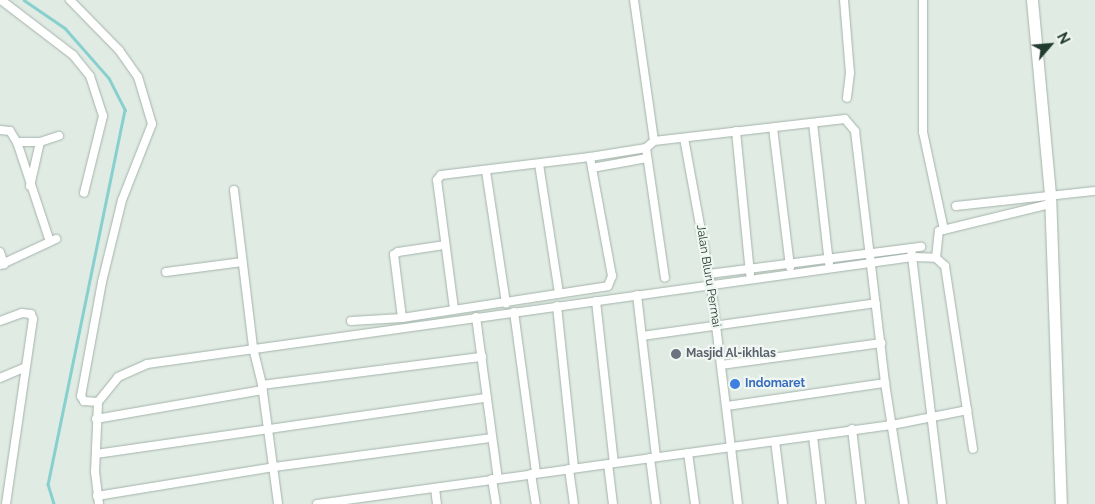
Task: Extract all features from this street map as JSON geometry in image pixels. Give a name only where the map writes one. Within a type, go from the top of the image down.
[{"type":"street","points":[[1,0],[73,55],[90,76],[103,116],[84,193]]},
{"type":"street","points":[[70,0],[119,50],[138,77],[152,124],[122,200],[102,282],[81,396],[84,401],[98,402]]},
{"type":"street","points":[[634,0],[654,141]]},
{"type":"street","points":[[844,0],[850,73],[847,98]]},
{"type":"street","points":[[923,0],[923,132],[944,230]]},
{"type":"street","points":[[1032,0],[1050,199],[1061,504]]},
{"type":"street","points":[[454,309],[438,177],[646,148],[654,141],[845,119],[853,125],[882,343],[885,383],[904,504]]},
{"type":"street","points":[[812,124],[829,270]]},
{"type":"street","points":[[774,128],[790,274]]},
{"type":"street","points":[[0,130],[10,131],[18,142],[30,186],[53,240],[2,264],[0,252]]},
{"type":"street","points":[[736,131],[750,280]]},
{"type":"street","points":[[18,142],[40,142],[59,136]]},
{"type":"street","name":"Jalan Bluru Permai","points":[[684,138],[711,286],[738,504]]},
{"type":"street","points":[[30,186],[40,142]]},
{"type":"street","points":[[646,148],[665,278]]},
{"type":"street","points":[[351,321],[402,318],[506,303],[601,288],[611,283],[590,157]]},
{"type":"street","points":[[592,168],[647,158]]},
{"type":"street","points":[[539,164],[560,293]]},
{"type":"street","points":[[486,171],[506,303]]},
{"type":"street","points":[[234,190],[253,348],[262,388],[278,504]]},
{"type":"street","points":[[956,206],[1050,199],[1095,191]]},
{"type":"street","points":[[936,258],[937,236],[944,230],[1050,199]]},
{"type":"street","points":[[402,318],[394,255],[398,252],[445,244]]},
{"type":"street","points":[[709,274],[922,247]]},
{"type":"street","points":[[911,248],[929,417],[942,504]]},
{"type":"street","points":[[492,438],[274,467],[98,500],[96,419],[98,402],[118,377],[133,369],[166,360],[790,274],[871,265],[913,257],[936,258],[943,262],[947,272],[973,449]]},
{"type":"street","points":[[166,272],[242,262]]},
{"type":"street","points":[[637,295],[656,504]]},
{"type":"street","points":[[596,301],[613,504]]},
{"type":"street","points":[[642,336],[876,303]]},
{"type":"street","points":[[557,306],[574,504]]},
{"type":"street","points":[[514,312],[536,504]]},
{"type":"street","points":[[0,321],[22,313],[31,314],[34,319],[24,368],[6,504]]},
{"type":"street","points":[[476,317],[492,438],[496,504]]},
{"type":"street","points":[[721,365],[882,343]]},
{"type":"street","points":[[96,419],[262,388],[482,357]]},
{"type":"street","points":[[0,378],[24,368]]},
{"type":"street","points":[[727,406],[885,383]]},
{"type":"street","points":[[96,454],[487,398]]},
{"type":"street","points":[[316,504],[813,436],[968,410]]},
{"type":"street","points":[[852,429],[861,504]]},
{"type":"street","points":[[813,436],[821,504]]},
{"type":"street","points":[[775,441],[783,504]]},
{"type":"street","points":[[688,453],[695,504]]},
{"type":"street","points":[[435,488],[437,504]]},
{"type":"waterway","points":[[24,0],[65,28],[109,78],[125,110],[48,484],[54,504]]},
{"type":"place","name":"Masjid Al-ikhlas","points":[[676,354]]},
{"type":"place","name":"Indomaret","points":[[735,384]]}]
